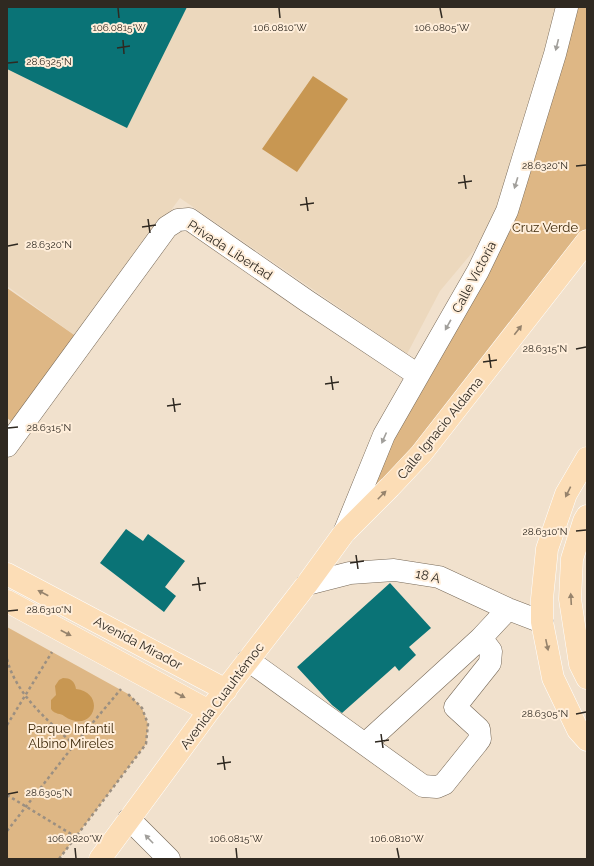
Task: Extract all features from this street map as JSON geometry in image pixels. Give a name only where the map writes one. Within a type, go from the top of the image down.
[{"type":"main road","name":"Calle Ignacio Aldama","points":[[344,533],[421,454],[587,241]]},
{"type":"main road","points":[[584,730],[553,678],[542,622],[542,599],[547,550],[566,494],[587,458]]},
{"type":"main road","points":[[587,516],[584,520],[572,560],[570,599],[580,664],[587,678]]},
{"type":"main road","name":"Avenida Cuauhtémoc","points":[[100,859],[209,711],[307,584],[344,533]]},
{"type":"main road","name":"Avenida Mirador","points":[[7,574],[226,690]]},
{"type":"main road","name":"Avenida Mirador","points":[[7,602],[209,711]]},
{"type":"street","name":"Calle Victoria","points":[[344,533],[384,435],[447,328],[478,271],[507,211],[555,54],[567,7]]},
{"type":"street","name":"Privada Libertad","points":[[7,446],[167,227],[178,220],[189,219],[307,301],[418,375]]},
{"type":"street","name":"18 A","points":[[307,584],[350,573],[394,570],[439,577],[508,609],[542,622]]},
{"type":"street","points":[[365,744],[481,638],[508,609]]},
{"type":"street","points":[[248,660],[423,786],[437,787],[444,784],[480,739],[479,729],[455,707],[490,663],[491,651],[481,638]]},
{"type":"street","points":[[130,819],[169,859]]},
{"type":"path","points":[[7,725],[52,652],[59,655]]},
{"type":"path","points":[[7,659],[17,683],[25,696],[74,745]]},
{"type":"path","points":[[59,859],[146,744],[148,724],[142,708],[130,695],[114,686]]},
{"type":"path","points":[[7,831],[74,745],[121,689]]},
{"type":"path","points":[[7,795],[76,837]]},
{"type":"shaded area","points":[[7,7],[562,7],[507,211],[440,291],[407,354],[180,198],[77,337],[7,286]]},
{"type":"shaded area","points":[[313,76],[348,99],[297,172],[262,149]]},
{"type":"shaded area","points":[[63,678],[72,680],[76,689],[86,692],[92,698],[94,705],[93,712],[83,721],[74,721],[54,712],[51,709],[51,700],[56,695],[55,686],[59,680]]},
{"type":"green space","name":"Cruz Verde","points":[[565,7],[587,7],[587,241],[344,533],[507,211]]},
{"type":"green space","points":[[7,288],[77,337],[14,423],[7,418]]},
{"type":"green space","name":"Parque Infantil Albino Mireles","points":[[7,627],[130,695],[142,708],[148,724],[146,744],[59,859],[7,859]]},
{"type":"building","points":[[7,7],[187,7],[127,128],[7,69]]},
{"type":"building","points":[[126,529],[143,541],[148,534],[185,561],[165,587],[176,596],[164,612],[100,563]]},
{"type":"building","points":[[390,583],[431,628],[409,647],[416,655],[399,671],[395,666],[342,713],[332,705],[297,667]]}]
